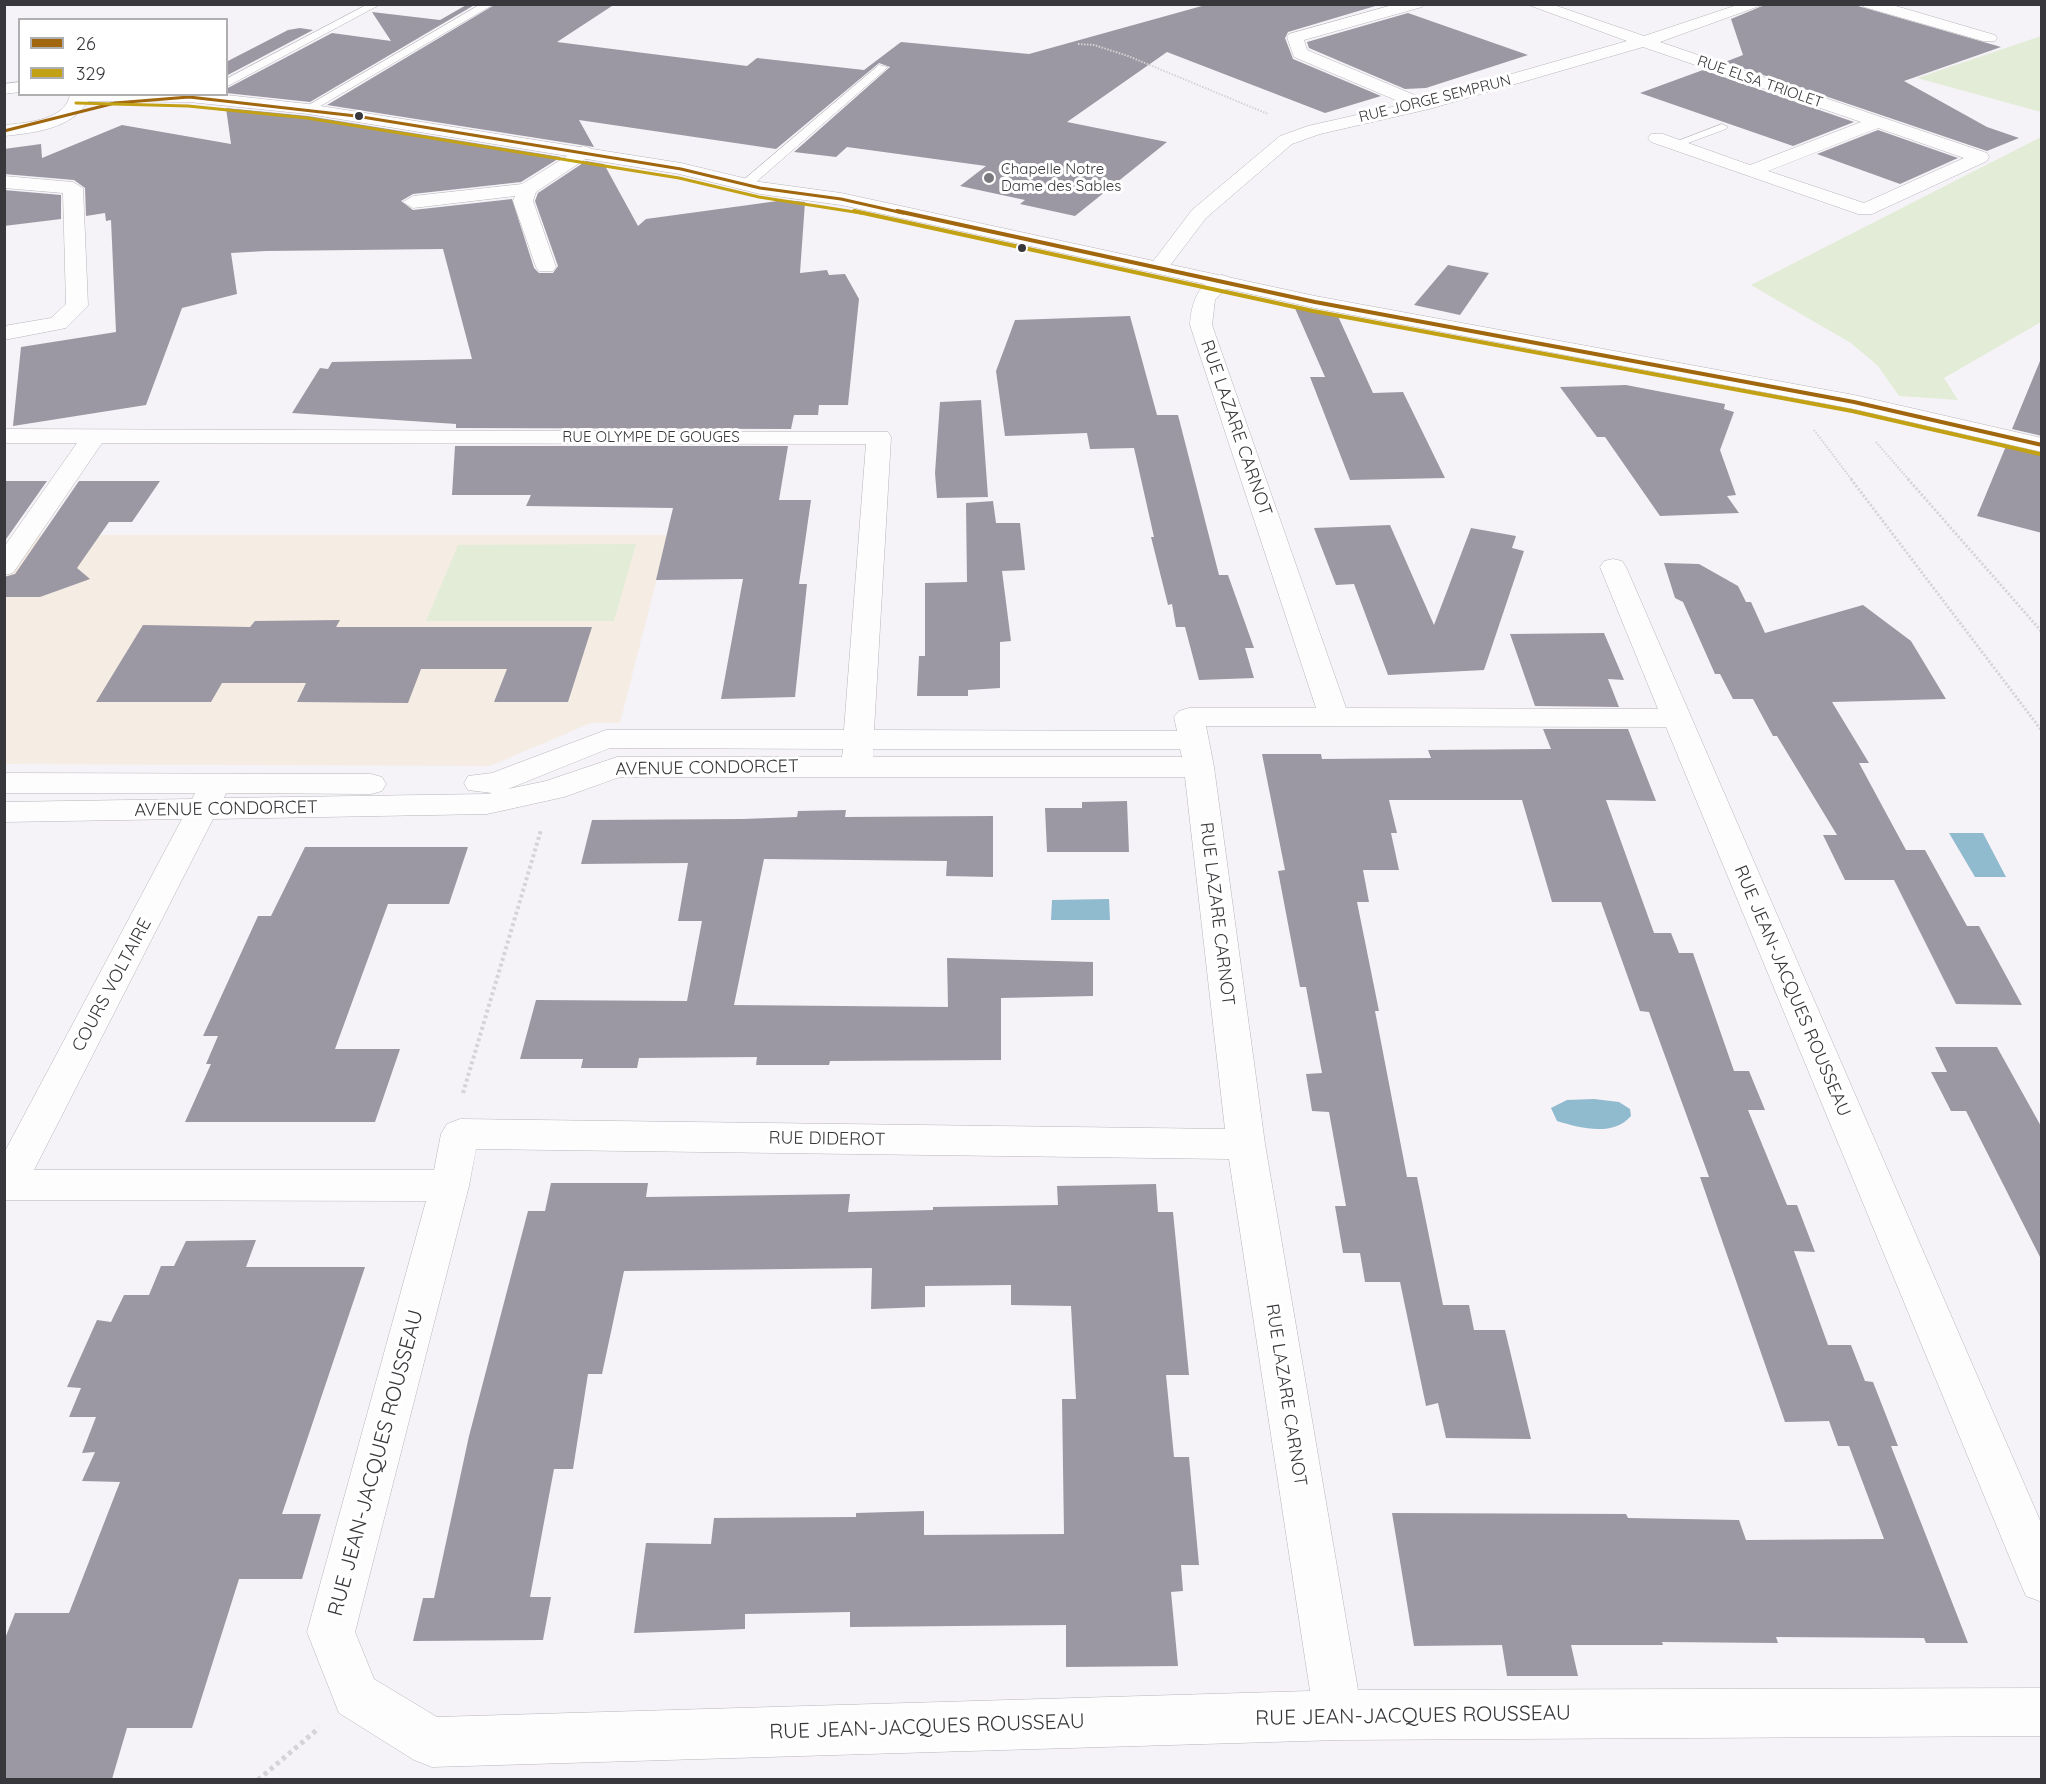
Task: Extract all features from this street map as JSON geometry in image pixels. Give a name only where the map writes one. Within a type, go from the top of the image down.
[{"type":"street","points":[[1416,4],[1295,37],[1300,53],[1423,105]]},
{"type":"street","name":"RUE ELSA TRIOLET","points":[[1534,4],[1980,157],[1865,210],[1657,138]]},
{"type":"street","name":"RUE JORGE SEMPRUN","points":[[1158,268],[1199,214],[1286,140],[1314,130],[1423,105],[1643,42],[1757,4]]},
{"type":"street","points":[[1870,4],[1989,38]]},
{"type":"street","points":[[66,115],[79,102],[77,96]]},
{"type":"street","points":[[122,96],[203,96],[308,109],[681,169],[744,186],[793,195],[842,199],[1345,308],[1854,402],[2042,445]]},
{"type":"street","points":[[4,131],[36,126],[66,115],[106,105],[166,97]]},
{"type":"street","points":[[1750,171],[1877,122]]},
{"type":"street","points":[[413,202],[527,189],[584,152]]},
{"type":"street","points":[[4,182],[73,188],[76,306],[58,323],[4,333]]},
{"type":"street","points":[[527,189],[523,201],[546,267]]},
{"type":"street","name":"RUE LAZARE CARNOT","points":[[1222,281],[1206,294],[1201,309],[1201,325],[1334,717],[1189,717],[1246,1144],[1338,1715]]},
{"type":"street","name":"RUE OLYMPE DE GOUGES","points":[[4,436],[879,437],[857,754]]},
{"type":"street","points":[[4,567],[94,437]]},
{"type":"street","name":"RUE JEAN-JACQUES ROUSSEAU","points":[[1613,567],[2042,1580]]},
{"type":"street","points":[[1334,717],[1677,718]]},
{"type":"street","name":"AVENUE CONDORCET","points":[[4,812],[209,797],[496,783],[606,739],[857,754]]},
{"type":"street","name":"AVENUE CONDORCET","points":[[4,783],[209,797],[487,804],[552,790],[617,767],[857,754],[1195,753]]},
{"type":"street","name":"COURS VOLTAIRE","points":[[209,797],[6,1187],[450,1186]]},
{"type":"street","points":[[450,1186],[460,1134]]},
{"type":"street","name":"RUE DIDEROT","points":[[460,1134],[1246,1144]]},
{"type":"street","name":"RUE JEAN-JACQUES ROUSSEAU","points":[[450,1186],[331,1632],[356,1696],[432,1742],[1338,1715],[2042,1712]]},
{"type":"lane","points":[[228,83],[376,4]]},
{"type":"lane","points":[[308,109],[489,4]]},
{"type":"lane","points":[[744,186],[882,68]]},
{"type":"lane","points":[[1676,144],[1722,127]]},
{"type":"path","points":[[1078,44],[1094,45],[1128,56],[1314,130]]},
{"type":"path","points":[[1795,391],[1792,408],[1812,428],[2042,731]]},
{"type":"path","points":[[1854,402],[1854,416],[2042,632]]},
{"type":"path","points":[[460,1134],[457,1116],[552,790]]},
{"type":"path","points":[[258,1779],[356,1696]]},
{"type":"shaded area","points":[[37,535],[668,535],[620,723],[591,723],[490,766],[5,764],[5,579]]},
{"type":"green space","points":[[2041,36],[2041,112],[1917,78]]},
{"type":"green space","points":[[2041,137],[2041,322],[1944,378],[1958,400],[1899,396],[1878,366],[1851,343],[1751,285]]},
{"type":"green space","points":[[636,544],[614,621],[426,621],[458,545]]},
{"type":"water","points":[[1949,833],[1983,833],[2006,877],[1975,877]]},
{"type":"water","points":[[1109,899],[1110,920],[1051,920],[1052,900]]},
{"type":"water","points":[[1594,1099],[1619,1102],[1630,1109],[1631,1116],[1624,1123],[1615,1127],[1586,1128],[1557,1121],[1551,1108],[1567,1100]]},
{"type":"building","points":[[468,4],[476,4],[310,102],[228,93],[228,88],[332,33],[391,41],[372,12],[440,20]]},
{"type":"building","points":[[496,4],[615,4],[557,42],[747,66],[757,58],[864,70],[901,42],[1029,54],[1209,4],[1382,4],[1288,32],[1285,38],[1293,59],[1381,96],[1325,113],[1167,52],[1067,122],[1167,142],[1075,216],[1020,204],[1025,200],[960,186],[986,166],[847,147],[836,157],[794,152],[890,67],[879,63],[776,149],[579,120],[594,147],[327,105]]},
{"type":"building","points":[[1767,4],[1851,4],[2001,47],[1904,81],[1987,127],[2019,138],[1987,151],[1725,62],[1743,55],[1731,19]]},
{"type":"building","points":[[1408,13],[1528,55],[1426,88],[1405,89],[1309,48],[1307,42]]},
{"type":"building","points":[[300,28],[313,30],[228,75],[228,61],[288,30]]},
{"type":"building","points":[[1703,70],[1854,122],[1793,146],[1640,93]]},
{"type":"building","points":[[226,108],[308,116],[561,157],[521,182],[413,194],[401,201],[413,210],[512,199],[534,268],[539,273],[553,273],[558,266],[535,201],[538,193],[586,161],[604,164],[638,226],[646,219],[785,200],[805,202],[800,273],[827,270],[829,275],[845,274],[859,299],[848,405],[819,405],[818,415],[794,415],[791,429],[456,428],[456,424],[292,413],[320,368],[328,369],[332,362],[472,359],[443,249],[266,251],[231,253],[237,294],[182,308],[146,405],[13,426],[21,347],[116,332],[111,220],[106,221],[105,213],[86,216],[85,188],[74,180],[4,174],[4,149],[41,144],[42,158],[122,125],[231,144]]},
{"type":"building","points":[[1878,130],[1958,158],[1900,184],[1817,154]]},
{"type":"building","points":[[4,190],[61,195],[61,219],[4,226]]},
{"type":"building","points":[[1448,265],[1489,273],[1460,315],[1414,305]]},
{"type":"building","points":[[1294,306],[1337,314],[1373,393],[1403,392],[1445,478],[1350,480],[1310,377],[1325,377]]},
{"type":"building","points":[[1130,316],[1157,415],[1178,415],[1219,575],[1228,575],[1254,648],[1245,648],[1254,678],[1199,680],[1185,627],[1176,627],[1172,604],[1168,605],[1151,537],[1154,537],[1134,448],[1090,449],[1087,433],[1005,436],[996,371],[1015,320]]},
{"type":"building","points":[[2040,361],[2042,361],[2042,436],[2012,429]]},
{"type":"building","points":[[1626,385],[1725,404],[1724,409],[1734,412],[1720,450],[1736,495],[1727,496],[1739,513],[1660,516],[1605,437],[1597,437],[1560,387]]},
{"type":"building","points":[[981,400],[988,497],[937,498],[935,473],[940,402]]},
{"type":"building","points":[[455,446],[788,446],[779,500],[811,500],[799,584],[807,584],[795,697],[721,699],[743,579],[656,580],[673,508],[526,506],[531,495],[452,495]]},
{"type":"building","points":[[2006,446],[2042,454],[2042,533],[1977,516]]},
{"type":"building","points":[[4,481],[47,481],[4,542]]},
{"type":"building","points":[[79,481],[160,481],[132,522],[109,522],[77,568],[90,579],[40,597],[4,597],[4,577],[15,574]]},
{"type":"building","points":[[993,501],[996,523],[1020,523],[1025,570],[1002,571],[1011,641],[1000,642],[1000,688],[968,690],[968,696],[917,696],[919,656],[925,656],[925,583],[967,582],[966,503]]},
{"type":"building","points":[[1390,525],[1434,625],[1471,528],[1516,536],[1512,548],[1524,551],[1484,670],[1388,675],[1354,584],[1336,585],[1314,528]]},
{"type":"building","points":[[1664,563],[1699,564],[1738,586],[1746,602],[1751,602],[1765,633],[1863,605],[1911,641],[1946,699],[1832,702],[1869,763],[1859,763],[1906,850],[1925,850],[1967,926],[1979,926],[2022,1005],[1956,1004],[1894,880],[1845,880],[1823,835],[1837,835],[1777,736],[1773,736],[1753,699],[1733,699],[1720,674],[1715,674],[1683,602],[1675,598]]},
{"type":"building","points":[[340,620],[336,627],[592,627],[568,702],[494,702],[507,669],[421,669],[408,703],[297,702],[306,683],[222,683],[211,702],[96,702],[143,625],[250,627],[255,621]]},
{"type":"building","points":[[1604,633],[1624,680],[1608,679],[1619,707],[1535,706],[1510,634]]},
{"type":"building","points":[[1543,729],[1628,729],[1656,801],[1606,800],[1654,933],[1671,933],[1679,953],[1693,953],[1734,1071],[1749,1071],[1765,1110],[1748,1110],[1787,1205],[1797,1205],[1815,1252],[1794,1251],[1828,1345],[1851,1345],[1865,1381],[1873,1382],[1898,1446],[1891,1446],[1968,1643],[1926,1643],[1924,1638],[1776,1637],[1778,1643],[1662,1642],[1663,1645],[1571,1645],[1578,1676],[1507,1676],[1502,1645],[1414,1646],[1392,1513],[1626,1514],[1628,1518],[1739,1520],[1746,1540],[1884,1539],[1849,1446],[1838,1446],[1829,1421],[1785,1422],[1700,1177],[1709,1177],[1649,1012],[1640,1011],[1601,902],[1552,902],[1522,800],[1389,800],[1397,833],[1391,833],[1399,870],[1363,870],[1369,902],[1357,902],[1379,1011],[1375,1011],[1407,1177],[1417,1177],[1443,1305],[1469,1305],[1474,1330],[1505,1330],[1531,1439],[1446,1438],[1438,1403],[1426,1406],[1400,1282],[1365,1282],[1360,1253],[1343,1253],[1335,1206],[1346,1206],[1329,1112],[1312,1111],[1306,1074],[1322,1073],[1306,987],[1300,987],[1278,871],[1285,870],[1262,754],[1321,754],[1322,759],[1431,758],[1428,750],[1551,749]]},
{"type":"building","points":[[1127,801],[1129,852],[1047,852],[1045,808],[1082,808],[1082,802]]},
{"type":"building","points":[[846,810],[845,817],[993,816],[993,877],[946,876],[947,861],[764,859],[734,1005],[948,1007],[947,958],[1093,962],[1093,996],[1001,998],[1001,1060],[830,1061],[829,1065],[756,1065],[757,1057],[639,1058],[637,1068],[581,1068],[583,1059],[520,1059],[536,1000],[687,1001],[702,921],[678,921],[688,863],[581,864],[592,820],[797,817],[798,811]]},
{"type":"building","points":[[305,847],[468,847],[449,904],[388,904],[335,1049],[400,1049],[375,1122],[185,1122],[211,1064],[206,1064],[218,1036],[203,1036],[258,916],[271,916]]},
{"type":"building","points":[[1935,1047],[1997,1047],[2042,1128],[2042,1261],[1966,1111],[1951,1111],[1931,1072],[1947,1072]]},
{"type":"building","points":[[551,1183],[648,1183],[646,1197],[850,1194],[848,1212],[933,1210],[933,1207],[1058,1205],[1057,1186],[1156,1184],[1158,1212],[1173,1212],[1189,1375],[1166,1375],[1174,1457],[1189,1457],[1199,1565],[1181,1565],[1183,1591],[1171,1592],[1178,1666],[1066,1667],[1066,1625],[850,1627],[850,1612],[745,1614],[745,1629],[634,1633],[646,1543],[711,1544],[714,1518],[856,1517],[856,1513],[924,1511],[924,1535],[1064,1534],[1062,1399],[1076,1399],[1071,1306],[1011,1305],[1011,1285],[925,1286],[925,1307],[871,1309],[872,1268],[624,1271],[602,1374],[588,1374],[573,1469],[554,1469],[530,1597],[551,1597],[543,1640],[413,1641],[423,1598],[434,1598],[469,1436],[528,1211],[545,1211]]},
{"type":"building","points":[[256,1240],[246,1267],[365,1267],[282,1514],[321,1514],[302,1579],[239,1579],[192,1728],[127,1728],[112,1779],[4,1779],[4,1641],[15,1613],[69,1613],[120,1482],[82,1481],[95,1452],[82,1453],[96,1417],[69,1417],[81,1388],[67,1387],[97,1320],[111,1322],[124,1295],[149,1295],[161,1266],[174,1266],[186,1241]]},
{"type":"transit line","name":"26","points":[[4,131],[105,105],[168,97],[189,97],[356,116],[681,169],[760,188],[841,199],[1315,302],[1854,402],[2042,445]]},
{"type":"transit line","name":"329","points":[[76,103],[188,106],[307,118],[679,178],[759,197],[840,208],[1313,311],[1852,411],[2040,454]]},
{"type":"place","name":"Chapelle Notre Dame des Sables","points":[[989,178]]}]
